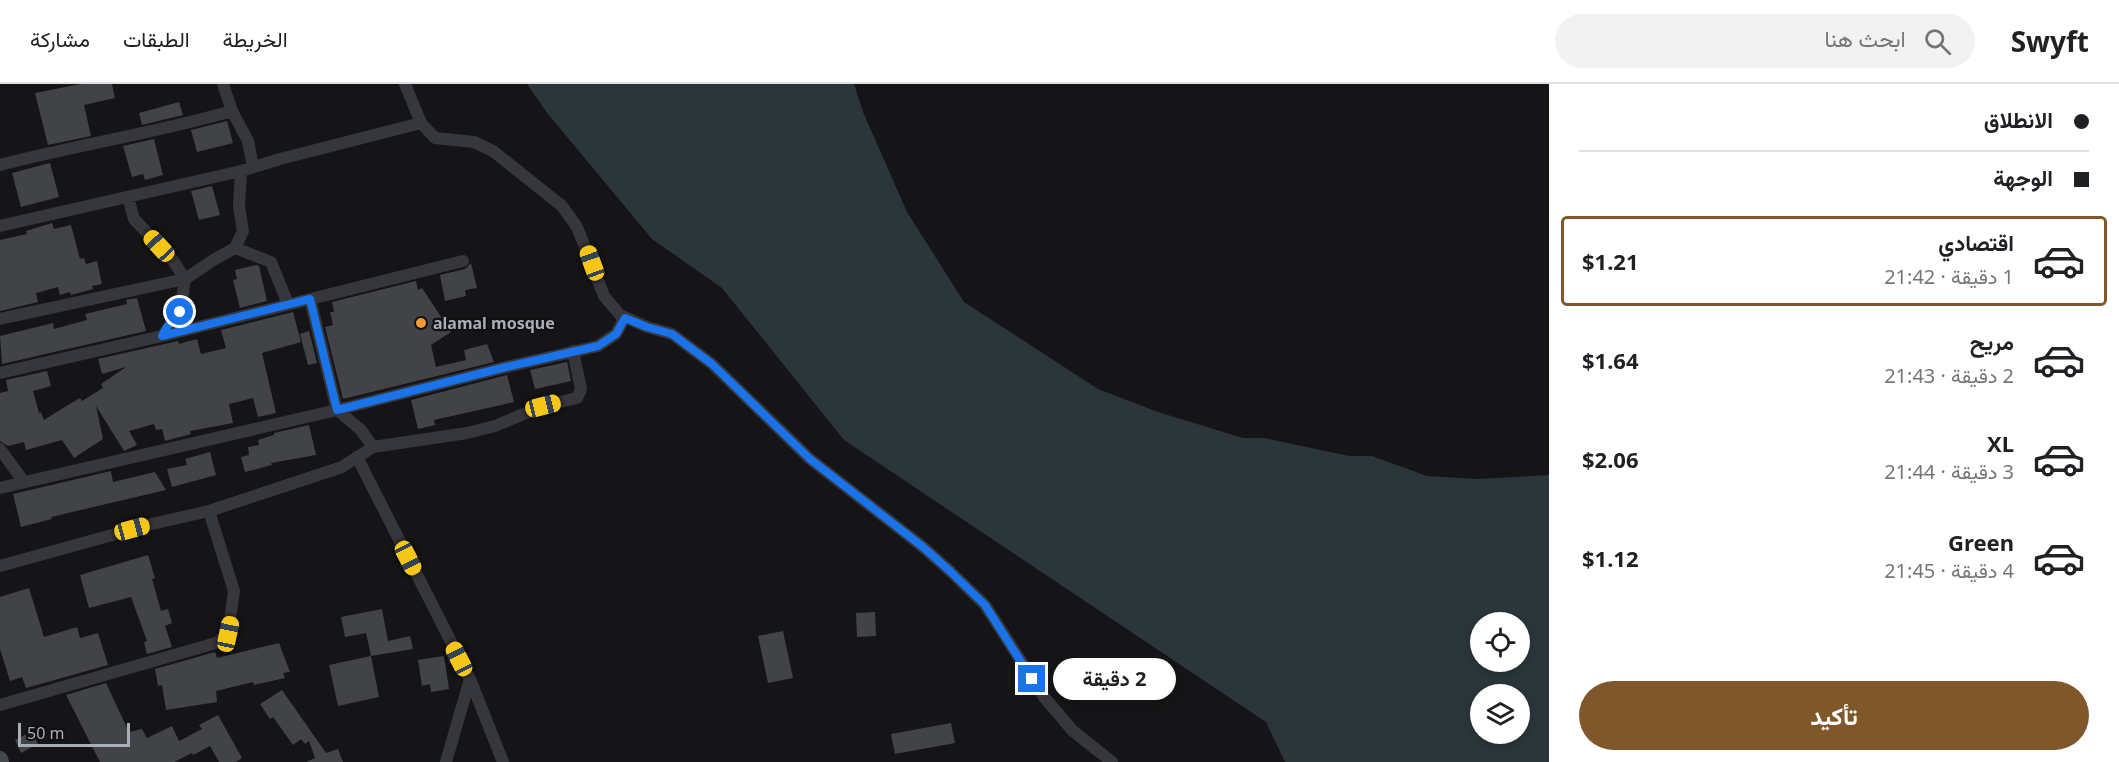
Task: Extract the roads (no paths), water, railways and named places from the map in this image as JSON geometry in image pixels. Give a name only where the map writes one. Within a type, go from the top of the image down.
[{"type":"street","points":[[0,319],[185,279],[236,248],[243,231],[239,206],[247,169],[248,141],[232,111],[223,84]]},
{"type":"street","points":[[405,84],[421,123],[435,138],[474,142],[493,151],[562,206],[577,227],[604,296],[620,315],[647,327],[672,334],[712,364],[810,459],[923,547],[951,572],[985,605],[1044,697],[1073,731],[1112,762]]},
{"type":"street","points":[[0,165],[68,148],[174,127],[232,111]]},
{"type":"street","points":[[0,226],[247,169],[421,123]]},
{"type":"street","points":[[128,197],[135,219],[171,259],[185,279],[180,312],[162,336]]},
{"type":"street","points":[[236,248],[271,262],[288,304]]},
{"type":"street","points":[[0,373],[162,336],[463,261]]},
{"type":"street","points":[[310,299],[337,410],[361,430],[373,447]]},
{"type":"street","points":[[0,488],[337,410],[598,346],[616,334],[625,318]]},
{"type":"street","points":[[0,566],[208,511],[342,467],[373,447],[467,433],[495,426],[543,406],[577,398],[581,389],[573,351]]},
{"type":"street","points":[[0,449],[24,482]]},
{"type":"street","points":[[357,457],[470,680],[503,762]]},
{"type":"street","points":[[0,705],[216,643],[228,634],[234,591],[208,511]]},
{"type":"street","points":[[446,762],[470,680]]},
{"type":"place","name":"alamal mosque","points":[[421,323]]}]
